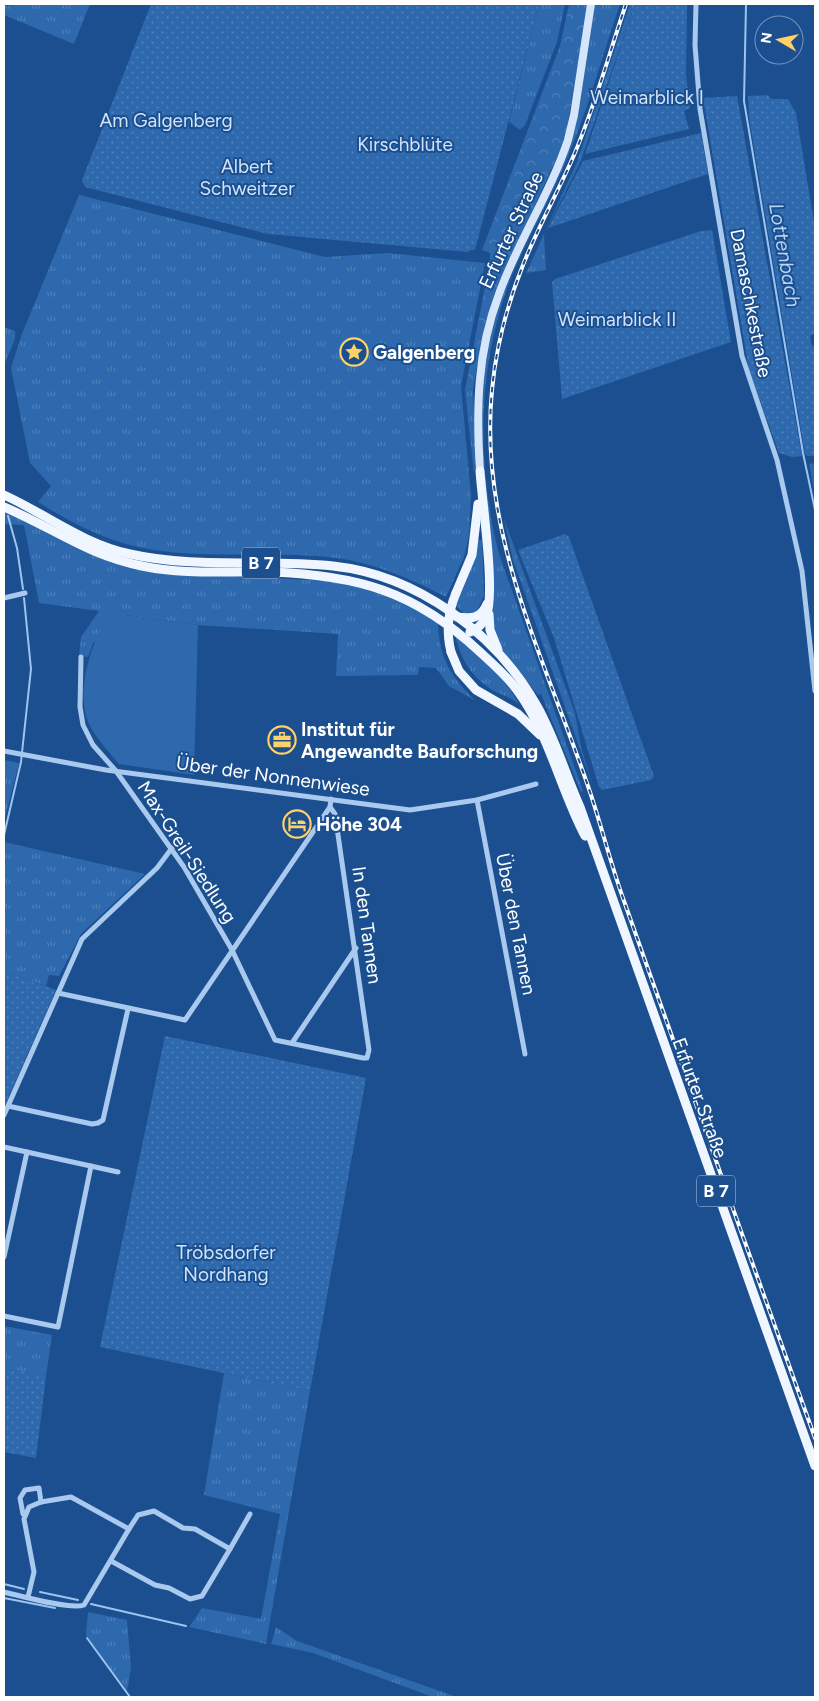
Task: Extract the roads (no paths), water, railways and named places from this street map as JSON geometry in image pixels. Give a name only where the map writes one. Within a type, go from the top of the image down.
[{"type":"main road","name":"B 7","points":[[480,471],[474,547],[449,614],[448,628],[451,652],[459,671],[476,690],[518,714],[545,740]]},
{"type":"main road","points":[[480,471],[490,630],[503,658]]},
{"type":"main road","name":"B 7","points":[[4,495],[76,534],[127,554],[172,562],[273,563],[333,566],[360,571],[432,599],[474,630],[503,658]]},
{"type":"main road","name":"B 7","points":[[4,507],[82,547],[143,567],[187,571],[323,575],[381,588],[430,612],[459,632],[502,672],[516,689],[531,712],[545,740]]},
{"type":"main road","points":[[456,616],[475,618],[485,608],[489,599]]},
{"type":"main road","points":[[459,632],[474,630],[486,618],[489,599]]},
{"type":"main road","name":"Erfurter Straße","points":[[503,658],[531,697],[549,731],[580,807],[595,854],[815,1466]]},
{"type":"main road","name":"Erfurter Straße","points":[[545,740],[574,814],[595,854]]},
{"type":"street","name":"Erfurter Straße","points":[[480,471],[477,391],[485,339],[502,286],[568,140],[574,115],[591,4]]},
{"type":"street","name":"Damaschkestraße","points":[[696,4],[695,46],[700,109],[742,356],[777,460],[802,571],[815,691]]},
{"type":"street","points":[[4,598],[25,594]]},
{"type":"street","name":"Max-Greil-Siedlung","points":[[81,657],[80,707],[83,725],[93,745],[116,771],[172,848],[232,950],[275,1040],[367,1058]]},
{"type":"street","name":"Über der Nonnenwiese","points":[[4,751],[116,771],[410,810],[477,800],[536,784]]},
{"type":"street","name":"In den Tannen","points":[[331,799],[330,807],[335,814],[356,948],[369,1050],[367,1058]]},
{"type":"street","name":"Über den Tannen","points":[[477,800],[524,1054]]},
{"type":"street","name":"Max-Greil-Siedlung","points":[[128,1009],[185,1020],[330,807]]},
{"type":"street","points":[[4,1116],[82,939],[152,873],[172,848]]},
{"type":"street","points":[[292,1043],[356,948]]},
{"type":"street","points":[[8,1106],[92,1124],[98,1124],[103,1120],[128,1009],[58,994]]},
{"type":"street","points":[[4,1147],[118,1172]]},
{"type":"street","points":[[4,1257],[27,1152]]},
{"type":"street","points":[[4,1316],[58,1327],[91,1166]]},
{"type":"street","points":[[28,1597],[34,1572],[20,1498],[26,1490],[39,1488],[41,1502]]},
{"type":"street","points":[[24,1520],[29,1507],[41,1502],[71,1497],[129,1529]]},
{"type":"street","points":[[4,1592],[78,1607],[84,1605],[138,1515],[154,1511],[183,1528],[195,1528],[230,1549]]},
{"type":"street","points":[[111,1561],[155,1586],[169,1588],[190,1599],[196,1599],[202,1596],[250,1514]]},
{"type":"waterway","name":"Lottenbach","points":[[746,4],[744,101],[803,453],[815,510]]},
{"type":"waterway","points":[[8,516],[17,548],[23,589]]},
{"type":"waterway","points":[[4,835],[21,762],[31,669],[24,598]]},
{"type":"waterway","points":[[4,1584],[24,1589]]},
{"type":"waterway","points":[[40,1592],[78,1600]]},
{"type":"waterway","points":[[4,1598],[55,1608]]},
{"type":"waterway","points":[[91,1604],[186,1626]]},
{"type":"waterway","points":[[87,1638],[130,1697]]},
{"type":"railway","points":[[626,4],[582,136],[529,251],[517,280],[503,326],[492,390],[490,443],[495,495],[505,545],[519,595],[590,792],[624,901],[815,1438]]},
{"type":"place","name":"Galgenberg","points":[[354,352]]},
{"type":"place","name":"Institut für Angewandte Bauforschung","points":[[282,740]]},
{"type":"place","name":"Höhe 304","points":[[297,824]]},
{"type":"park label","name":"Weimarblick I","points":[[647,97]]},
{"type":"park label","name":"Am Galgenberg","points":[[166,120]]},
{"type":"park label","name":"Kirschblüte","points":[[405,144]]},
{"type":"park label","name":"Albert Schweitzer","points":[[247,177]]},
{"type":"park label","name":"Weimarblick II","points":[[617,319]]},
{"type":"park label","name":"Tröbsdorfer Nordhang","points":[[226,1263]]}]
